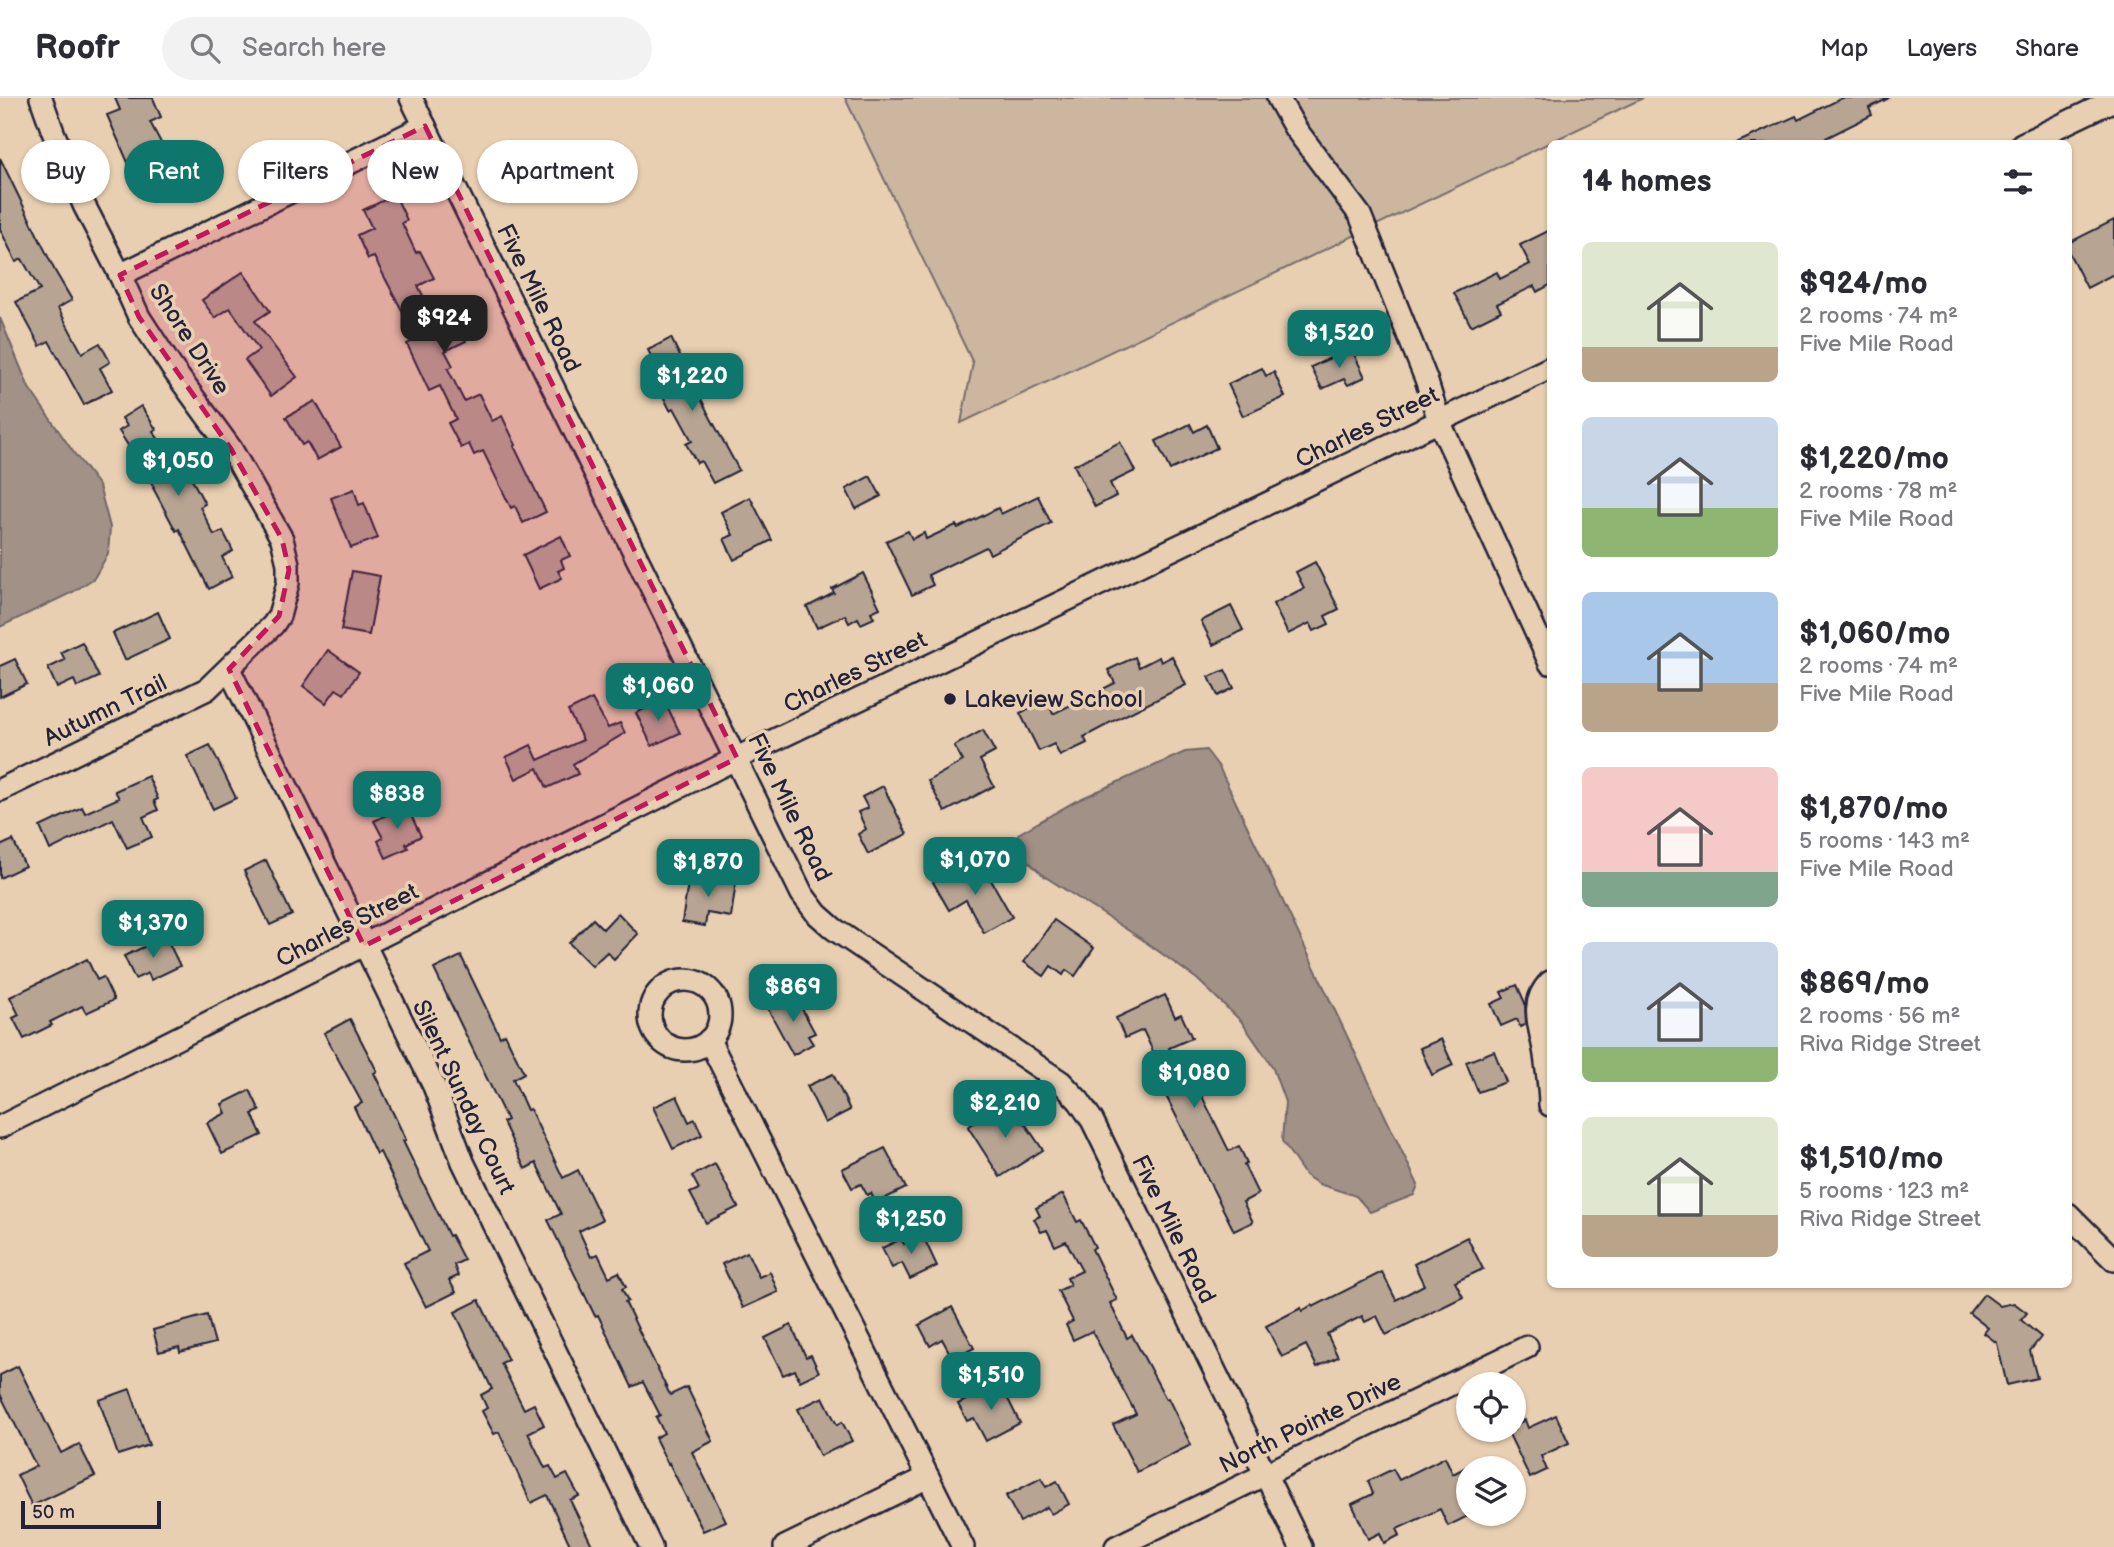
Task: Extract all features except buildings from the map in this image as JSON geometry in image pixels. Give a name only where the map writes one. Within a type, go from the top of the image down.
[{"type":"street","name":"Shore Drive","points":[[41,98],[84,205],[139,317],[231,449],[279,533],[286,551],[288,583],[279,616],[267,632],[229,669]]},
{"type":"street","name":"Five Mile Road","points":[[411,98],[737,758],[796,884],[817,914],[834,929],[1061,1082],[1079,1101],[1092,1121],[1301,1547]]},
{"type":"street","points":[[1278,98],[1295,128],[1360,215],[1426,379],[1439,421],[1547,656]]},
{"type":"street","points":[[2030,140],[2114,100]]},
{"type":"street","points":[[120,275],[425,126]]},
{"type":"street","name":"Charles Street","points":[[0,1127],[737,758],[1547,369]]},
{"type":"street","name":"Autumn Trail","points":[[0,790],[207,689],[229,669]]},
{"type":"street","name":"Silent Sunday Court","points":[[229,669],[434,1086],[463,1162],[651,1547]]},
{"type":"street","points":[[1547,987],[1538,1001],[1536,1019],[1547,1078]]},
{"type":"street","points":[[709,1040],[963,1547]]},
{"type":"street","points":[[2072,1218],[2114,1259]]},
{"type":"street","name":"North Pointe Drive","points":[[1116,1547],[1527,1347]]},
{"type":"street","points":[[785,1547],[928,1477]]},
{"type":"highlighted area","points":[[425,126],[737,758],[364,946],[229,669],[279,616],[289,570],[282,539],[231,449],[139,317],[120,275]]},
{"type":"shaded area","points":[[845,98],[1643,98],[1555,140],[1547,140],[1547,144],[961,423],[973,363]]},
{"type":"shaded area","points":[[0,318],[29,388],[99,486],[110,527],[108,554],[94,578],[73,592],[0,627]]},
{"type":"shaded area","points":[[1206,750],[1219,767],[1418,1185],[1414,1195],[1370,1212],[1356,1196],[1319,1184],[1305,1175],[1282,1141],[1285,1102],[1272,1066],[1241,1021],[1197,979],[1140,938],[1044,876],[1022,856],[1017,845],[1018,834],[1076,801],[1185,752]]},
{"type":"place","name":"Lakeview School","points":[[950,699]]}]
